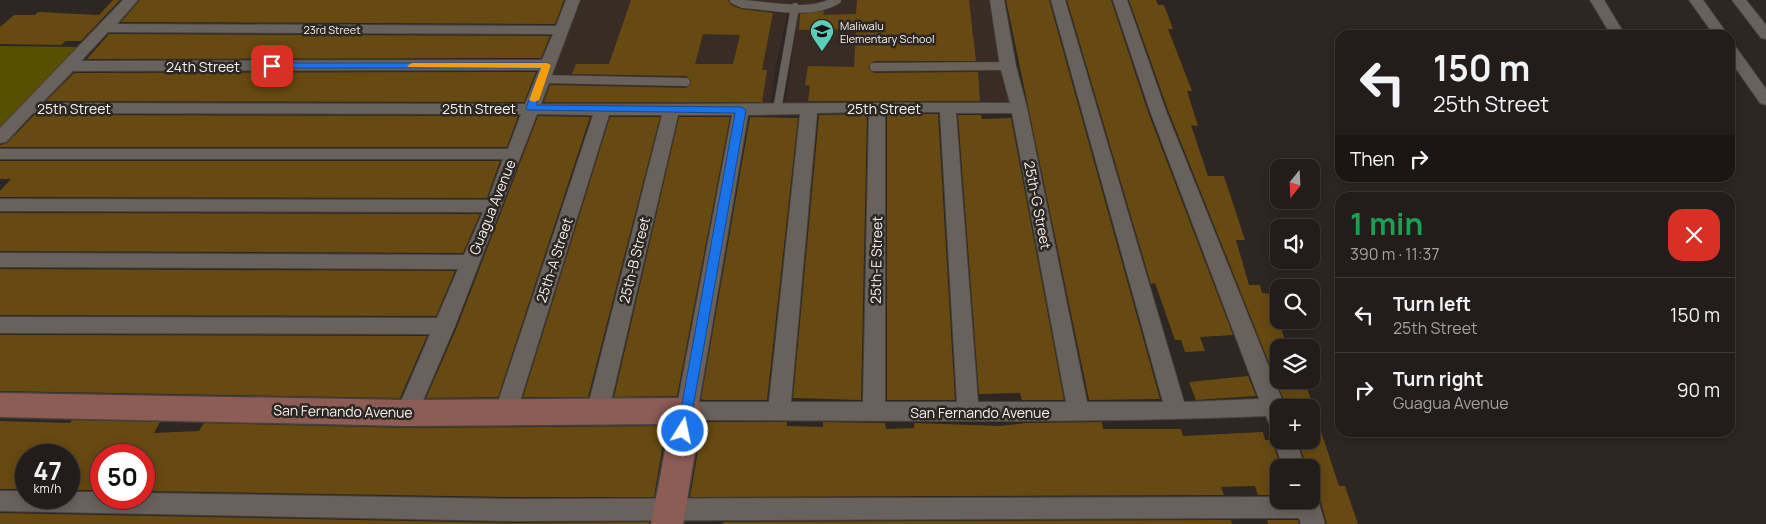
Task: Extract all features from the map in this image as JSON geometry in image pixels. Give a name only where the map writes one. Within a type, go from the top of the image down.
[{"type":"main road","name":"San Fernando Avenue","points":[[0,405],[407,413],[598,410],[687,411]]},
{"type":"main road","points":[[668,516],[687,411]]},
{"type":"street","points":[[0,138],[131,0]]},
{"type":"street","name":"Guagua Avenue","points":[[407,413],[494,206],[573,0]]},
{"type":"street","name":"25th-G Street","points":[[997,0],[1008,66],[1019,108],[1078,411]]},
{"type":"street","points":[[1058,0],[1074,65],[1176,412]]},
{"type":"street","points":[[1120,0],[1158,111],[1270,399]]},
{"type":"street","points":[[1597,0],[1615,30]]},
{"type":"street","points":[[1696,0],[1717,30]]},
{"type":"street","points":[[1739,0],[1766,35]]},
{"type":"street","name":"23rd Street","points":[[104,28],[561,30]]},
{"type":"street","points":[[1735,55],[1766,100]]},
{"type":"street","name":"24th Street","points":[[68,66],[545,72]]},
{"type":"street","name":"25th Street","points":[[28,108],[530,108],[602,110],[777,110],[878,107],[1019,108]]},
{"type":"street","name":"25th-E Street","points":[[874,412],[878,107]]},
{"type":"street","points":[[778,411],[809,108]]},
{"type":"street","points":[[948,108],[968,412]]},
{"type":"street","name":"25th-A Street","points":[[506,411],[602,110]]},
{"type":"street","name":"25th-B Street","points":[[598,410],[671,110]]},
{"type":"street","points":[[687,411],[741,110]]},
{"type":"street","points":[[0,154],[514,154]]},
{"type":"street","points":[[0,204],[494,206]]},
{"type":"street","points":[[0,260],[470,262]]},
{"type":"street","points":[[0,325],[445,326]]},
{"type":"street","name":"San Fernando Avenue","points":[[687,411],[1078,411],[1270,414]]},
{"type":"street","points":[[0,501],[506,510],[668,516],[1309,510]]},
{"type":"lane","points":[[734,0],[743,4],[795,7],[826,7],[837,0]]},
{"type":"lane","points":[[777,110],[795,7]]},
{"type":"lane","points":[[874,66],[1008,66]]},
{"type":"lane","points":[[545,72],[686,82]]},
{"type":"shaded area","points":[[579,0],[989,0],[1010,106],[785,107],[798,11],[788,11],[769,109],[538,107]]},
{"type":"shaded area","points":[[0,46],[88,47],[0,135]]},
{"type":"building","points":[[113,0],[120,0],[81,41],[66,41],[61,45],[0,44],[0,27],[14,15],[35,15],[38,12],[99,15]]},
{"type":"building","points":[[140,0],[564,0],[555,24],[121,22]]},
{"type":"building","points":[[631,0],[728,0],[731,5],[741,9],[773,13],[762,70],[767,70],[762,102],[544,102],[550,85],[686,88],[690,85],[691,80],[686,76],[572,74],[576,64],[609,64]],"holes":[[[703,34],[740,35],[733,64],[695,64]]]},
{"type":"building","points":[[857,0],[969,0],[976,61],[874,61],[868,68],[874,73],[978,72],[980,101],[808,101],[810,86],[805,85],[808,66],[854,67],[856,29],[799,30],[800,14],[824,11],[823,15],[856,14]]},
{"type":"building","points":[[1006,0],[1049,0],[1160,399],[1089,400]]},
{"type":"building","points":[[1067,0],[1111,0],[1148,112],[1233,335],[1200,337],[1205,351],[1185,352],[1181,340],[1175,340],[1155,283],[1151,284]]},
{"type":"building","points":[[1129,0],[1156,0],[1158,5],[1164,5],[1173,29],[1168,29],[1192,91],[1187,91],[1198,126],[1191,125],[1208,176],[1224,176],[1245,240],[1236,240],[1249,285],[1260,285],[1262,293],[1270,294],[1270,329],[1281,329],[1284,339],[1270,339],[1270,365],[1168,110]]},
{"type":"building","points":[[109,34],[550,36],[541,58],[87,59]]},
{"type":"building","points":[[536,72],[524,102],[46,101],[74,73]]},
{"type":"building","points":[[867,114],[861,400],[793,398],[819,115]]},
{"type":"building","points":[[887,114],[938,114],[955,400],[887,400]]},
{"type":"building","points":[[34,115],[518,116],[507,147],[0,147],[0,145],[7,143]]},
{"type":"building","points":[[958,115],[981,115],[982,119],[1011,118],[1064,400],[1022,400],[1020,393],[979,394]]},
{"type":"building","points":[[538,116],[590,117],[498,397],[426,398],[457,327]]},
{"type":"building","points":[[610,117],[660,117],[588,397],[523,397]]},
{"type":"building","points":[[679,117],[730,117],[677,396],[614,397]]},
{"type":"building","points":[[750,117],[798,118],[767,400],[705,400],[701,399]]},
{"type":"building","points":[[0,161],[500,161],[487,198],[0,197],[0,191],[11,179],[0,179]]},
{"type":"building","points":[[0,213],[480,214],[463,253],[0,251]]},
{"type":"building","points":[[0,269],[455,271],[436,316],[0,315]]},
{"type":"building","points":[[0,335],[427,336],[400,398],[0,391]]},
{"type":"building","points":[[1248,376],[1256,396],[1196,400],[1189,382]]},
{"type":"building","points":[[1279,389],[1307,389],[1311,399],[1283,399]]},
{"type":"building","points":[[72,420],[160,422],[154,433],[199,431],[204,423],[407,428],[666,426],[654,497],[516,497],[155,491],[155,444],[90,444],[90,490],[80,490],[80,444],[15,444],[15,489],[0,489],[0,421],[70,423]]},
{"type":"building","points":[[703,422],[787,422],[787,426],[823,427],[823,422],[885,423],[886,429],[914,428],[914,423],[1000,426],[1026,423],[1102,422],[1103,429],[1181,429],[1183,436],[1263,432],[1265,440],[1270,440],[1270,449],[1275,449],[1278,459],[1270,459],[1270,495],[1258,495],[1255,486],[1221,487],[1224,495],[690,497]]},
{"type":"building","points":[[1320,428],[1339,486],[1345,486],[1358,524],[1327,524],[1320,499],[1320,459],[1304,459],[1301,449],[1320,449]]},
{"type":"building","points":[[0,513],[516,523],[649,522],[649,524],[0,524]]},
{"type":"building","points":[[1231,520],[1232,524],[723,524],[723,522]]},
{"type":"building","points":[[1267,520],[1298,520],[1299,524],[1268,524]]},
{"type":"slow traffic","points":[[412,66],[547,65],[534,100]]},
{"type":"place","name":"Maliwalu Elementary School","points":[[822,52]]},
{"type":"route","points":[[272,66],[547,65],[530,108],[741,110],[683,431]]}]
